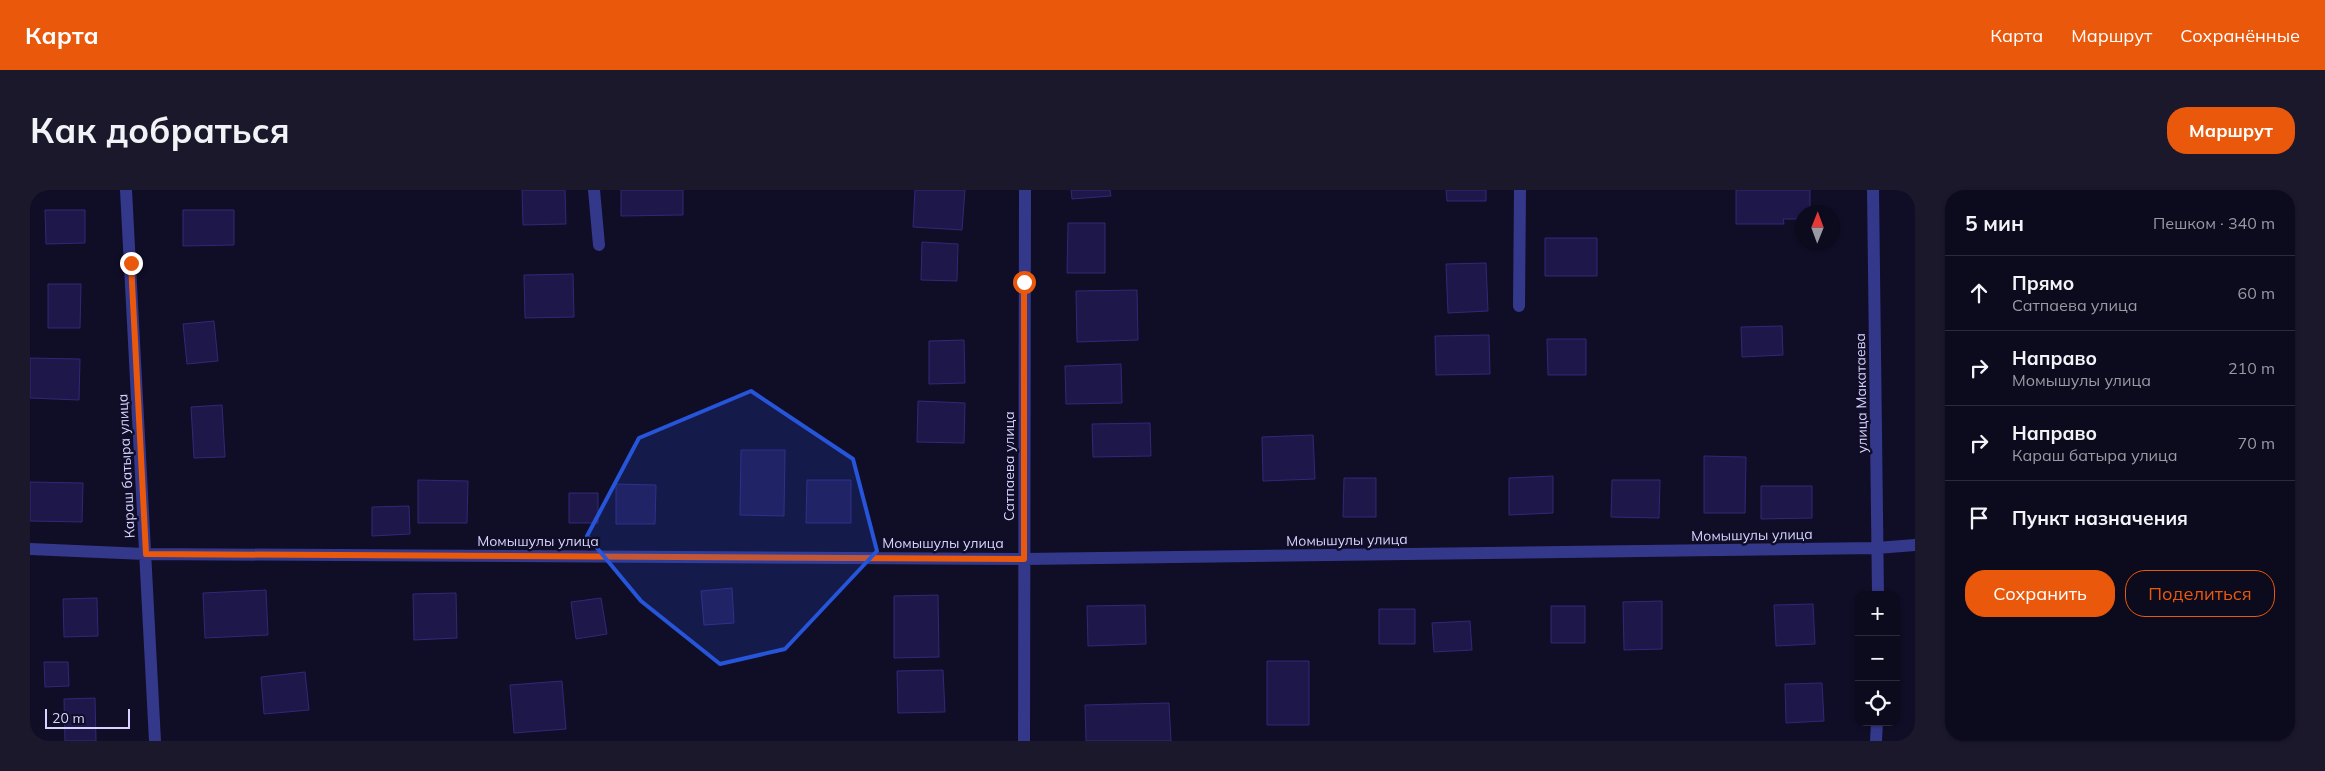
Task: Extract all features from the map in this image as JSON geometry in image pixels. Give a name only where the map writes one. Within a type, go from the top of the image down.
[{"type":"street","name":"Караш батыра улица","points":[[126,190],[155,741]]},
{"type":"street","points":[[594,190],[599,245]]},
{"type":"street","name":"Сатпаева улица","points":[[1024,741],[1025,190]]},
{"type":"street","points":[[1519,306],[1520,190]]},
{"type":"street","name":"улица Макатаева","points":[[1873,190],[1878,591]]},
{"type":"street","name":"Момышулы улица","points":[[30,549],[146,554],[1024,559],[1878,548],[1915,544]]},
{"type":"street","points":[[1876,726],[1876,741]]},
{"type":"highlighted area","points":[[751,391],[853,459],[877,551],[785,649],[720,664],[641,601],[587,536],[639,438]]},
{"type":"building","points":[[522,190],[565,190],[566,224],[523,225]]},
{"type":"building","points":[[621,190],[683,190],[683,215],[621,216]]},
{"type":"building","points":[[915,190],[965,190],[962,230],[913,227]]},
{"type":"building","points":[[1071,190],[1110,190],[1111,196],[1072,199]]},
{"type":"building","points":[[1446,190],[1486,190],[1486,201],[1447,201]]},
{"type":"building","points":[[1736,190],[1810,190],[1810,205],[1795,205],[1795,219],[1783,219],[1784,224],[1736,224]]},
{"type":"building","points":[[45,210],[85,210],[85,243],[46,244]]},
{"type":"building","points":[[183,210],[234,210],[234,245],[183,246]]},
{"type":"building","points":[[1068,223],[1105,223],[1105,273],[1067,273]]},
{"type":"building","points":[[1545,238],[1597,238],[1597,276],[1545,276]]},
{"type":"building","points":[[922,242],[958,244],[957,281],[921,280]]},
{"type":"building","points":[[1486,263],[1488,311],[1448,313],[1446,264]]},
{"type":"building","points":[[573,274],[574,317],[525,318],[524,275]]},
{"type":"building","points":[[48,284],[81,284],[80,328],[48,328]]},
{"type":"building","points":[[1137,290],[1138,340],[1077,342],[1076,291]]},
{"type":"building","points":[[214,321],[218,361],[187,364],[183,324]]},
{"type":"building","points":[[1782,326],[1783,355],[1742,357],[1741,327]]},
{"type":"building","points":[[1489,335],[1490,374],[1436,375],[1435,336]]},
{"type":"building","points":[[1547,339],[1586,339],[1586,375],[1548,375]]},
{"type":"building","points":[[964,340],[965,383],[929,384],[929,341]]},
{"type":"building","points":[[30,358],[80,359],[79,400],[30,398]]},
{"type":"building","points":[[1121,364],[1122,403],[1066,404],[1065,366]]},
{"type":"building","points":[[918,401],[965,403],[964,443],[917,442]]},
{"type":"building","points":[[222,405],[225,457],[194,458],[191,407]]},
{"type":"building","points":[[1150,423],[1151,456],[1093,457],[1092,424]]},
{"type":"building","points":[[1313,435],[1315,479],[1263,481],[1262,437]]},
{"type":"building","points":[[741,450],[785,450],[784,516],[740,515]]},
{"type":"building","points":[[1704,456],[1746,457],[1745,513],[1704,513]]},
{"type":"building","points":[[1553,476],[1553,513],[1509,515],[1509,478]]},
{"type":"building","points":[[1344,478],[1376,478],[1376,517],[1343,517]]},
{"type":"building","points":[[418,480],[468,481],[467,523],[418,523]]},
{"type":"building","points":[[807,480],[851,480],[851,523],[806,523]]},
{"type":"building","points":[[1612,480],[1660,480],[1659,518],[1611,517]]},
{"type":"building","points":[[30,482],[83,483],[82,522],[30,521]]},
{"type":"building","points":[[616,484],[656,485],[655,524],[616,524]]},
{"type":"building","points":[[1761,486],[1812,486],[1812,518],[1761,519]]},
{"type":"building","points":[[569,493],[598,493],[598,523],[569,523]]},
{"type":"building","points":[[409,506],[410,534],[372,536],[372,507]]},
{"type":"building","points":[[732,588],[734,623],[704,625],[701,591]]},
{"type":"building","points":[[266,590],[268,635],[205,638],[203,593]]},
{"type":"building","points":[[456,593],[457,638],[414,640],[413,594]]},
{"type":"building","points":[[938,595],[939,657],[894,658],[894,596]]},
{"type":"building","points":[[97,598],[98,636],[64,637],[63,599]]},
{"type":"building","points":[[601,598],[607,634],[576,639],[571,602]]},
{"type":"building","points":[[1662,601],[1662,649],[1624,650],[1623,602]]},
{"type":"building","points":[[1813,604],[1815,644],[1776,646],[1774,605]]},
{"type":"building","points":[[1145,605],[1146,644],[1088,646],[1087,606]]},
{"type":"building","points":[[1551,606],[1585,606],[1585,643],[1551,643]]},
{"type":"building","points":[[1379,609],[1415,609],[1415,644],[1379,644]]},
{"type":"building","points":[[1470,621],[1472,650],[1434,652],[1432,623]]},
{"type":"building","points":[[1267,661],[1309,661],[1309,725],[1267,725]]},
{"type":"building","points":[[44,662],[68,662],[69,686],[45,687]]},
{"type":"building","points":[[943,670],[945,712],[898,713],[897,671]]},
{"type":"building","points":[[305,672],[309,710],[264,714],[261,677]]},
{"type":"building","points":[[562,681],[566,729],[514,733],[510,685]]},
{"type":"building","points":[[1822,683],[1824,721],[1786,723],[1785,684]]},
{"type":"building","points":[[95,698],[96,741],[65,741],[64,699]]},
{"type":"building","points":[[1169,703],[1171,741],[1086,741],[1085,705]]},
{"type":"route","points":[[131,263],[146,554],[1024,559],[1024,282]]}]
